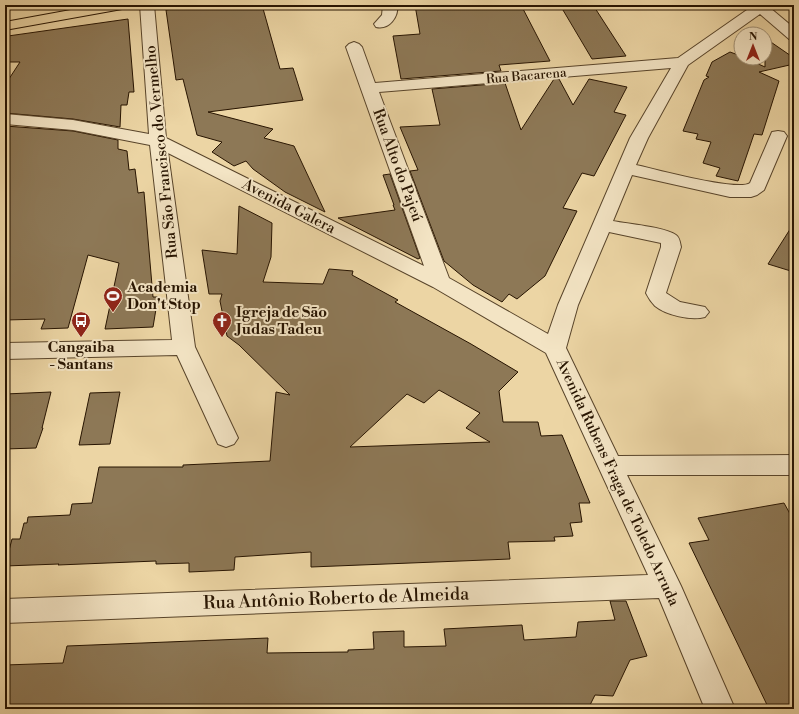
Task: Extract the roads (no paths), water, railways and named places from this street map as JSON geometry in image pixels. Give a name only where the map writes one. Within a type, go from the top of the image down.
[{"type":"main road","points":[[5,12],[48,5]]},
{"type":"main road","points":[[5,26],[122,5]]},
{"type":"street","name":"Rua São Francisco do Vermelho","points":[[147,5],[158,141],[184,348],[226,438]]},
{"type":"street","points":[[381,24],[388,18],[391,12],[390,5]]},
{"type":"street","points":[[761,6],[794,36]]},
{"type":"street","name":"Avenida Rubens Fraga de Toledo Arruda","points":[[720,709],[667,586],[555,348],[568,306],[639,138],[682,62],[761,6]]},
{"type":"street","name":"Rua Alto do Pajeú","points":[[354,48],[370,88],[440,282]]},
{"type":"street","name":"Rua Bacarena","points":[[370,88],[682,62]]},
{"type":"street","name":"Avenida Galera","points":[[5,119],[73,125],[158,141],[440,282],[555,348]]},
{"type":"street","points":[[626,168],[730,191],[751,191],[758,186],[778,136]]},
{"type":"street","points":[[602,225],[661,236],[670,240],[671,247],[656,293],[662,302],[668,305],[698,312]]},
{"type":"street","points":[[5,351],[184,348]]},
{"type":"street","points":[[610,466],[794,465]]},
{"type":"street","name":"Rua Antônio Roberto de Almeida","points":[[5,611],[667,586]]},
{"type":"place","name":"Academia Don't Stop","points":[[113,313]]},
{"type":"place","name":"Cangaiba - Santans","points":[[81,338]]},
{"type":"place","name":"Igreja de São Judas Tadeu","points":[[222,338]]}]
